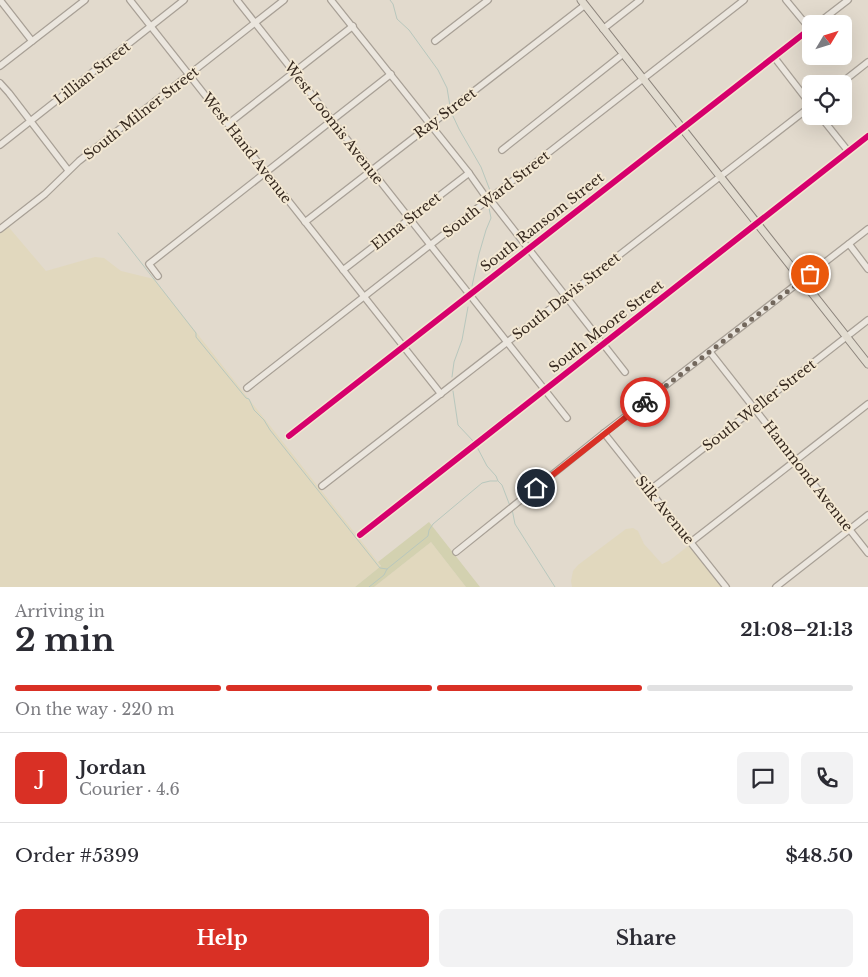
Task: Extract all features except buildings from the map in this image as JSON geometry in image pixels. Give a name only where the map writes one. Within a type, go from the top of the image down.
[{"type":"main road","points":[[582,2],[644,78],[868,364]]},
{"type":"street","points":[[0,0],[32,41]]},
{"type":"street","points":[[0,66],[85,0]]},
{"type":"street","name":"West Hand Avenue","points":[[130,0],[441,394]]},
{"type":"street","name":"Lillian Street","points":[[0,145],[184,0]]},
{"type":"street","name":"West Loomis Avenue","points":[[237,0],[567,418]]},
{"type":"street","name":"South Milner Street","points":[[0,229],[44,194],[68,170],[284,0]]},
{"type":"street","points":[[331,0],[626,372]]},
{"type":"street","points":[[435,41],[488,0]]},
{"type":"street","points":[[603,28],[640,0]]},
{"type":"street","name":"South Ward Street","points":[[248,388],[744,0]]},
{"type":"street","points":[[786,0],[802,19]]},
{"type":"street","points":[[829,15],[848,0]]},
{"type":"street","name":"Ray Street","points":[[305,222],[433,123],[582,2]]},
{"type":"street","points":[[228,124],[353,26]]},
{"type":"street","name":"South Ransom Street","points":[[289,436],[802,36]]},
{"type":"street","points":[[502,150],[623,54]]},
{"type":"street","points":[[774,57],[802,93]]},
{"type":"street","points":[[851,75],[868,62]]},
{"type":"street","points":[[158,276],[149,264],[391,74]]},
{"type":"street","points":[[0,83],[68,170]]},
{"type":"street","name":"South Davis Street","points":[[322,486],[802,112]]},
{"type":"street","points":[[827,125],[848,151]]},
{"type":"street","name":"South Moore Street","points":[[360,535],[868,136]]},
{"type":"street","name":"Elma Street","points":[[343,270],[468,173]]},
{"type":"street","points":[[456,552],[604,433],[868,229]]},
{"type":"street","points":[[849,244],[868,269]]},
{"type":"street","name":"South Weller Street","points":[[650,490],[868,320]]},
{"type":"street","name":"Hammond Avenue","points":[[710,352],[868,553]]},
{"type":"street","points":[[691,542],[868,404]]},
{"type":"street","name":"Silk Avenue","points":[[604,433],[726,587]]},
{"type":"street","points":[[776,587],[868,515]]},
{"type":"shaded area","points":[[6,224],[46,271],[95,257],[104,258],[121,271],[154,279],[381,566],[355,587],[0,587],[0,229]]},
{"type":"shaded area","points":[[429,522],[480,587],[466,587],[431,542],[374,587],[355,587],[381,566],[378,562]]},
{"type":"shaded area","points":[[633,528],[638,531],[644,544],[662,564],[669,561],[692,543],[726,587],[572,587],[573,571],[578,565],[626,529]]},
{"type":"shaded area","points":[[431,542],[466,587],[374,587]]},
{"type":"waterway","points":[[390,0],[397,19],[409,30],[438,70],[447,88],[450,106]]},
{"type":"waterway","points":[[452,114],[481,167],[491,193]]},
{"type":"waterway","points":[[472,286],[479,254],[491,218],[489,208]]},
{"type":"waterway","points":[[118,233],[196,333],[196,337],[246,398],[249,399],[254,410],[264,420],[380,568],[387,569]]},
{"type":"waterway","points":[[452,377],[454,362],[462,340],[468,307]]},
{"type":"waterway","points":[[453,391],[458,425],[474,442]]},
{"type":"waterway","points":[[477,447],[487,466],[502,485],[510,506]]},
{"type":"waterway","points":[[369,587],[384,575],[387,569],[428,536],[433,524],[482,483],[497,481]]},
{"type":"waterway","points":[[512,509],[515,524],[555,587]]},
{"type":"cycle path","points":[[289,436],[802,35]]},
{"type":"cycle path","points":[[360,535],[868,136]]},
{"type":"way so far","points":[[645,402],[810,274]]},
{"type":"route","points":[[536,488],[645,402]]}]
